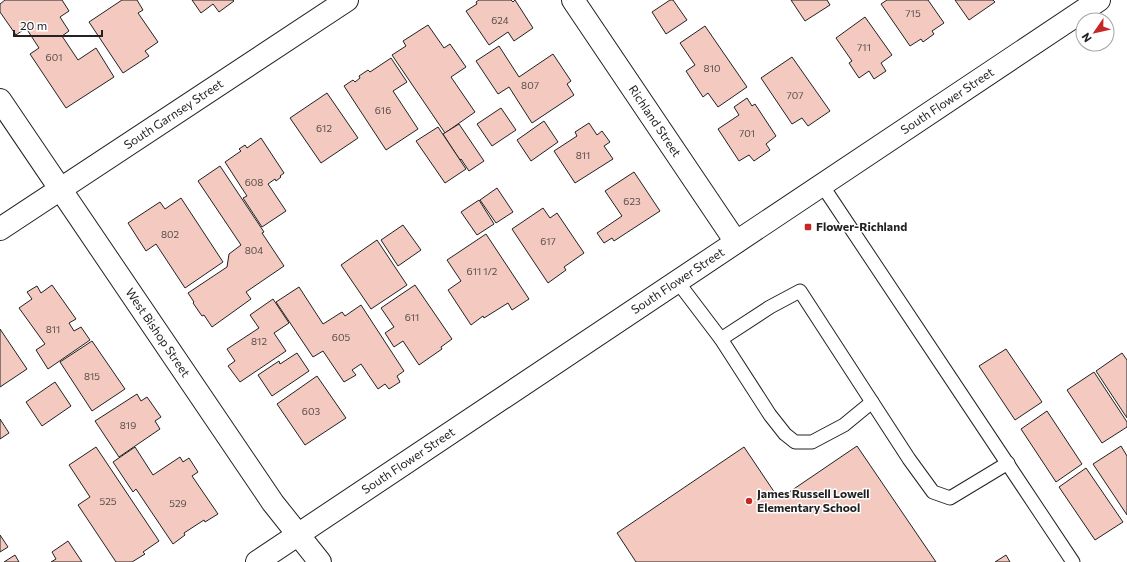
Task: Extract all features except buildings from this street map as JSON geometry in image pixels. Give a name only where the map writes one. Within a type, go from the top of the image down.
[{"type":"street","name":"South Garnsey Street","points":[[0,229],[347,0]]},
{"type":"street","name":"Richland Street","points":[[573,0],[736,242]]},
{"type":"street","name":"South Flower Street","points":[[257,562],[1099,0]]},
{"type":"street","name":"West Bishop Street","points":[[0,100],[273,503],[320,562]]},
{"type":"lane","points":[[822,185],[1073,562]]},
{"type":"lane","points":[[677,281],[721,339],[770,415],[785,434],[796,442],[812,442],[844,425],[872,402]]},
{"type":"lane","points":[[721,339],[770,307],[800,291],[909,459],[933,492],[950,498],[1008,463]]},
{"type":"place","name":"Flower-Richland","points":[[808,227]]},
{"type":"place","name":"James Russell Lowell Elementary School","points":[[749,501]]}]
